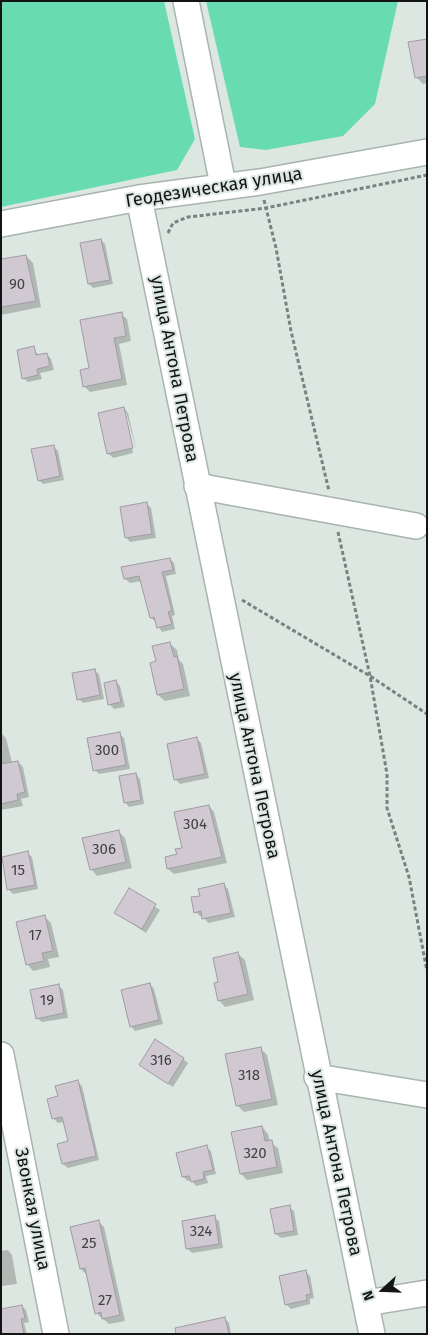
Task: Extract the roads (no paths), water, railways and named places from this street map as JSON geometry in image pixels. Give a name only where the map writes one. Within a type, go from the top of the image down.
[{"type":"street","points":[[186,1],[223,185]]},
{"type":"street","name":"Геодезическая улица","points":[[1,224],[139,198],[223,185],[260,182],[427,152]]},
{"type":"street","name":"улица Антона Петрова","points":[[139,198],[216,585],[372,1334]]},
{"type":"street","points":[[196,486],[416,526]]},
{"type":"street","name":"Звонкая улица","points":[[1,1055],[56,1334]]},
{"type":"street","points":[[317,1077],[427,1095]]},
{"type":"street","points":[[366,1303],[427,1293]]}]
